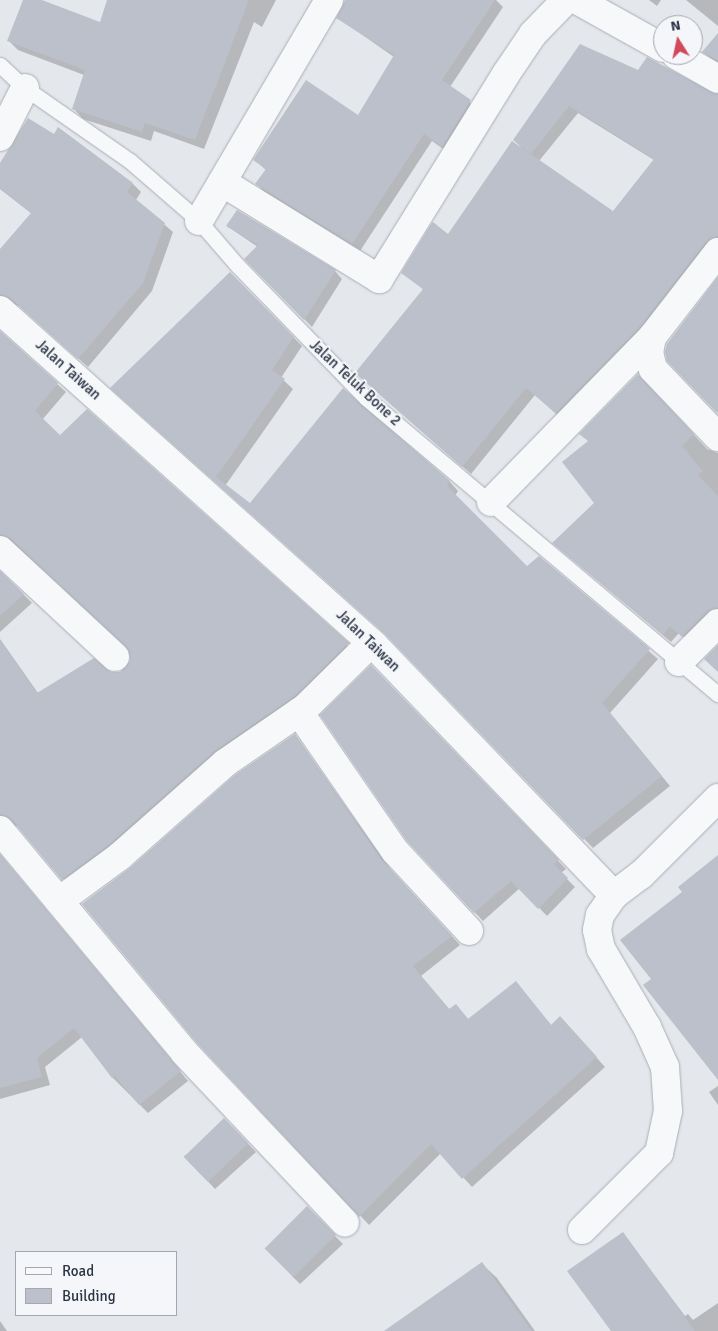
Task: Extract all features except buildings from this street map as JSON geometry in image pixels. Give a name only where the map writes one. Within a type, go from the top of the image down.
[{"type":"street","points":[[199,221],[329,0]]},
{"type":"street","points":[[222,182],[380,279],[506,74],[533,34],[566,0]]},
{"type":"street","points":[[577,0],[653,42]]},
{"type":"street","points":[[694,65],[718,79]]},
{"type":"street","points":[[0,137],[25,88]]},
{"type":"street","points":[[491,502],[652,337],[718,252]]},
{"type":"street","name":"Jalan Taiwan","points":[[0,310],[371,643],[614,895]]},
{"type":"street","points":[[652,337],[649,352],[653,369],[718,437]]},
{"type":"street","points":[[0,550],[115,657]]},
{"type":"street","points":[[679,662],[718,623]]},
{"type":"street","points":[[58,901],[127,850],[225,763],[299,712],[371,643]]},
{"type":"street","points":[[299,712],[395,851],[469,930]]},
{"type":"street","points":[[582,1230],[658,1153],[668,1111],[666,1067],[648,1027],[601,949],[597,930],[600,915],[614,895],[641,875],[718,798]]},
{"type":"street","points":[[0,830],[185,1053],[345,1223]]},
{"type":"lane","name":"Jalan Teluk Bone 2","points":[[0,66],[25,88],[130,162],[199,221],[237,265],[366,398],[718,694]]}]
